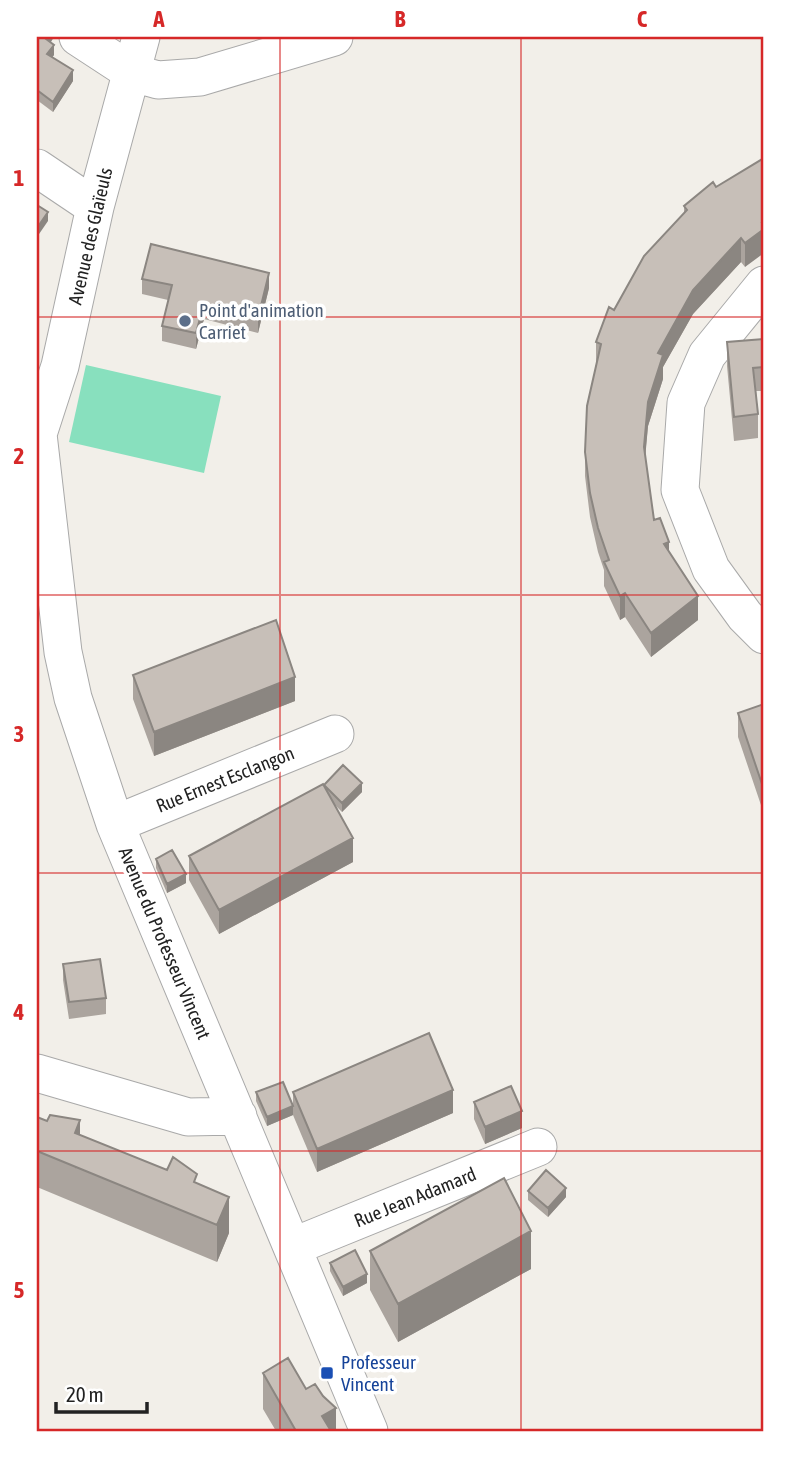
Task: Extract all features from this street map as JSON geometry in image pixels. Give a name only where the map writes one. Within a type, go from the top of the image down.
[{"type":"street","points":[[78,37],[133,73],[158,80],[200,77],[334,37]]},
{"type":"street","name":"Avenue des Glaïeuls","points":[[37,434],[60,366],[95,207],[141,37]]},
{"type":"street","points":[[37,168],[95,207]]},
{"type":"street","points":[[764,285],[707,355],[686,402],[680,490],[711,569],[745,616],[764,635]]},
{"type":"street","name":"Avenue du Professeur Vincent","points":[[37,434],[63,652],[73,698],[115,824],[369,1431]]},
{"type":"street","name":"Rue Ernest Esclangon","points":[[115,824],[334,734]]},
{"type":"street","points":[[37,1073],[188,1116],[238,1116]]},
{"type":"street","name":"Rue Jean Adamard","points":[[292,1247],[538,1147]]},
{"type":"green space","points":[[86,365],[221,396],[204,473],[69,442]]},
{"type":"building","points":[[37,37],[48,37],[46,39],[54,45],[47,54],[73,70],[53,102],[37,90]]},
{"type":"building","points":[[764,158],[764,229],[745,243],[741,238],[693,290],[658,353],[663,355],[648,402],[644,447],[654,520],[660,518],[669,542],[664,544],[698,596],[651,633],[625,593],[620,596],[604,562],[609,560],[590,493],[585,452],[587,406],[601,344],[596,342],[609,307],[614,310],[644,256],[687,210],[684,206],[713,182],[716,187]]},
{"type":"building","points":[[37,205],[48,212],[37,228]]},
{"type":"building","points":[[151,244],[269,273],[258,318],[204,304],[196,333],[162,326],[172,285],[142,279]]},
{"type":"building","points":[[764,339],[764,367],[753,368],[758,414],[734,417],[727,342]]},
{"type":"building","points":[[276,620],[295,677],[154,732],[133,675]]},
{"type":"building","points":[[764,704],[764,790],[738,713]]},
{"type":"building","points":[[343,765],[362,783],[342,803],[324,785]]},
{"type":"building","points":[[323,784],[353,838],[219,910],[189,856]]},
{"type":"building","points":[[172,850],[186,874],[167,884],[156,859]]},
{"type":"building","points":[[100,959],[106,998],[69,1002],[63,964]]},
{"type":"building","points":[[429,1033],[453,1090],[317,1149],[293,1092]]},
{"type":"building","points":[[283,1082],[293,1106],[267,1117],[256,1092]]},
{"type":"building","points":[[511,1086],[522,1111],[485,1127],[474,1102]]},
{"type":"building","points":[[50,1115],[80,1120],[75,1133],[167,1170],[173,1157],[197,1174],[194,1182],[229,1197],[217,1225],[37,1151],[37,1117],[47,1121]]},
{"type":"building","points":[[546,1170],[566,1188],[548,1208],[528,1191]]},
{"type":"building","points":[[504,1178],[531,1231],[398,1304],[370,1251]]},
{"type":"building","points":[[355,1250],[367,1274],[343,1287],[330,1263]]},
{"type":"building","points":[[288,1358],[306,1389],[315,1384],[336,1408],[322,1416],[331,1431],[296,1431],[263,1373]]},
{"type":"place","name":"Point d'animation Carriet","points":[[185,321]]},
{"type":"place","name":"Professeur Vincent","points":[[327,1373]]}]
